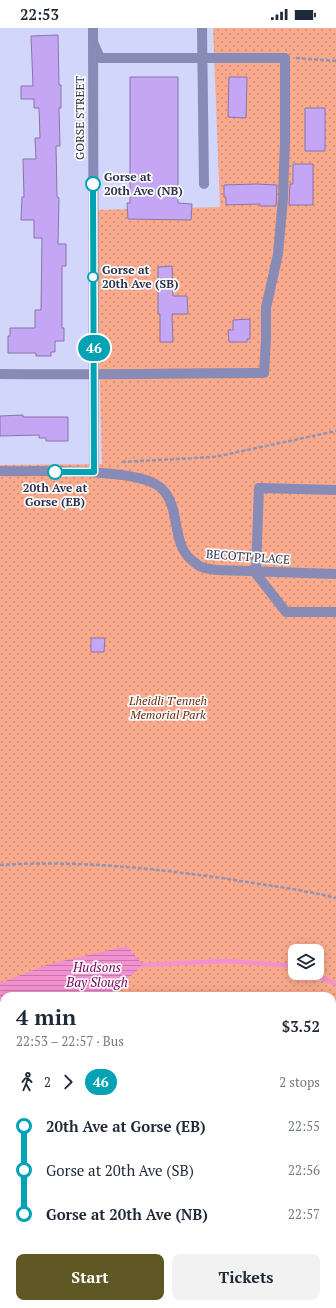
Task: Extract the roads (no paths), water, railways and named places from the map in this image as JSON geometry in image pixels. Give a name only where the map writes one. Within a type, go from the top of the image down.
[{"type":"street","name":"GORSE STREET","points":[[93,28],[94,472]]},
{"type":"street","points":[[202,28],[204,184]]},
{"type":"street","points":[[0,374],[94,375],[140,373],[264,373],[266,308],[278,254],[282,198],[285,141],[285,58],[100,58],[93,42]]},
{"type":"street","name":"BECOTT PLACE","points":[[0,471],[94,472],[129,475],[146,480],[160,487],[169,498],[174,514],[178,539],[182,549],[191,560],[201,567],[217,570],[336,574]]},
{"type":"street","points":[[336,490],[259,488],[255,571],[286,612],[336,612]]},
{"type":"water","name":"Hudsons Bay Slough","points":[[127,946],[143,965],[113,992],[0,992],[0,983],[49,964]]},
{"type":"waterway","name":"Hudsons Bay Slough","points":[[143,965],[226,961],[288,965]]},
{"type":"waterway","name":"Hudsons Bay Slough","points":[[324,979],[336,984]]},
{"type":"place","name":"Gorse at 20th Ave (NB)","points":[[93,184]]},
{"type":"place","name":"Gorse at 20th Ave (SB)","points":[[93,277]]},
{"type":"place","name":"20th Ave at Gorse (EB)","points":[[55,472]]},
{"type":"park label","name":"Lheidli T'enneh Memorial Park","points":[[168,708]]}]
